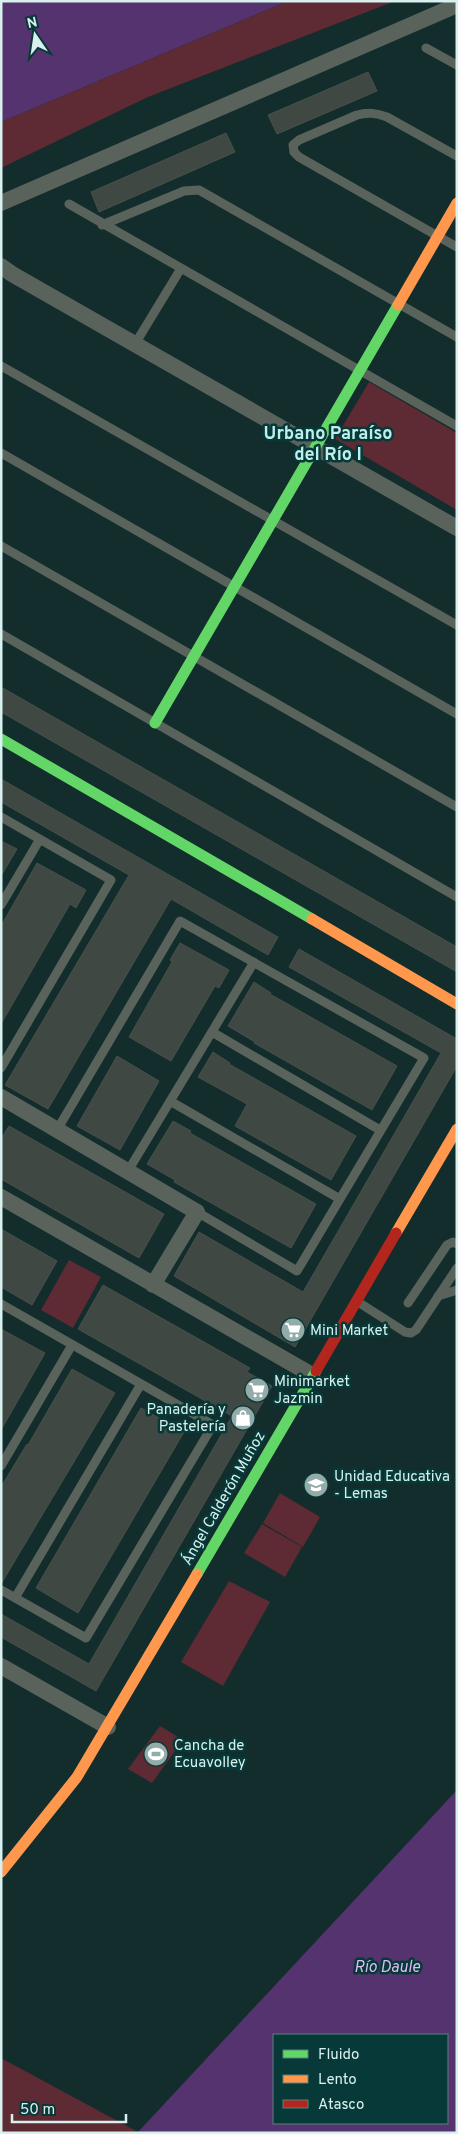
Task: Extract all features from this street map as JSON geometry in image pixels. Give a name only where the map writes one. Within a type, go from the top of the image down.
[{"type":"street","points":[[1,203],[457,5]]},
{"type":"street","points":[[155,723],[457,203]]},
{"type":"street","points":[[1,266],[457,528]]},
{"type":"street","points":[[1,739],[457,1004]]},
{"type":"street","points":[[1,1097],[197,1212],[153,1285]]},
{"type":"street","name":"Ángel Calderón Muñoz","points":[[1,1872],[77,1777],[108,1727],[457,1129]]},
{"type":"street","points":[[1,1197],[312,1375]]},
{"type":"street","points":[[1,1666],[108,1727]]},
{"type":"lane","points":[[426,48],[457,65]]},
{"type":"lane","points":[[457,156],[387,117],[366,112],[299,140],[293,145],[294,152],[299,157],[457,247]]},
{"type":"lane","points":[[102,225],[184,191],[198,190],[457,337]]},
{"type":"lane","points":[[69,204],[180,270],[457,426]]},
{"type":"lane","points":[[135,344],[180,270]]},
{"type":"lane","points":[[1,366],[457,625]]},
{"type":"lane","points":[[1,453],[457,714]]},
{"type":"lane","points":[[1,546],[457,807]]},
{"type":"lane","points":[[1,634],[457,898]]},
{"type":"lane","points":[[1,817],[111,880],[1,1068]]},
{"type":"lane","points":[[1,905],[40,839]]},
{"type":"lane","points":[[57,1130],[180,921],[424,1058],[297,1271],[197,1212]]},
{"type":"lane","points":[[128,1172],[254,962]]},
{"type":"lane","points":[[212,1032],[380,1130]]},
{"type":"lane","points":[[170,1101],[340,1199]]},
{"type":"lane","points":[[408,1303],[448,1245],[453,1242],[457,1244]]},
{"type":"lane","points":[[356,1300],[411,1334],[416,1330],[457,1268]]},
{"type":"lane","points":[[438,1296],[457,1290]]},
{"type":"lane","points":[[1,1590],[86,1638],[213,1425],[2,1305]]},
{"type":"lane","points":[[1,1466],[72,1344]]},
{"type":"lane","points":[[15,1598],[141,1384]]},
{"type":"shaded area","points":[[288,1],[395,1],[148,97],[1,168],[1,122]]},
{"type":"shaded area","points":[[369,382],[457,433],[457,510],[335,439]]},
{"type":"shaded area","points":[[69,1260],[101,1277],[73,1328],[41,1310]]},
{"type":"shaded area","points":[[280,1493],[320,1517],[303,1547],[263,1523]]},
{"type":"shaded area","points":[[262,1524],[302,1547],[285,1577],[244,1553]]},
{"type":"shaded area","points":[[229,1581],[270,1602],[223,1686],[181,1662]]},
{"type":"shaded area","name":"Cancha de Ecuavolley","points":[[160,1726],[183,1740],[152,1783],[128,1769]]},
{"type":"shaded area","points":[[1,2058],[138,2132],[1,2133]]},
{"type":"water","points":[[1,1],[288,1],[1,122]]},
{"type":"water","name":"Río Daule","points":[[457,1790],[457,2133],[138,2132]]},
{"type":"building","points":[[368,72],[377,91],[277,134],[268,115]]},
{"type":"building","points":[[226,133],[235,152],[99,212],[91,192]]},
{"type":"building","points":[[1,687],[457,947],[457,972],[1,712]]},
{"type":"building","points":[[1,779],[278,937],[268,955],[171,899],[48,1109],[5,1085],[129,875],[1,802]]},
{"type":"building","points":[[1,841],[17,849],[1,876]]},
{"type":"building","points":[[37,863],[86,890],[76,908],[70,904],[1,1024],[1,926]]},
{"type":"building","points":[[180,943],[229,970],[219,988],[215,986],[171,1061],[129,1037],[172,962],[170,960]]},
{"type":"building","points":[[299,949],[457,1039],[457,1066],[295,1347],[174,1276],[199,1232],[303,1292],[441,1053],[289,967]]},
{"type":"building","points":[[254,982],[270,994],[397,1066],[372,1110],[254,1043],[228,1026]]},
{"type":"building","points":[[213,1052],[229,1064],[356,1136],[331,1180],[235,1126],[247,1104],[198,1077]]},
{"type":"building","points":[[117,1056],[159,1081],[120,1150],[77,1126]]},
{"type":"building","points":[[173,1121],[191,1131],[190,1133],[316,1204],[291,1248],[174,1182],[175,1180],[147,1164]]},
{"type":"building","points":[[9,1126],[164,1214],[139,1258],[1,1179],[1,1139]]},
{"type":"building","points":[[1,1229],[57,1261],[32,1305],[1,1287]]},
{"type":"building","points":[[103,1285],[250,1368],[247,1372],[272,1386],[96,1691],[1,1637],[1,1614],[89,1664],[232,1416],[78,1329]]},
{"type":"building","points":[[1,1329],[45,1353],[1,1430]]},
{"type":"building","points":[[72,1369],[115,1393],[1,1584],[1,1487]]},
{"type":"building","points":[[141,1408],[184,1432],[78,1613],[36,1588]]},
{"type":"traffic: fast","points":[[155,723],[398,305]]},
{"type":"traffic: fast","points":[[1,739],[312,919]]},
{"type":"traffic: fast","points":[[197,1574],[316,1371]]},
{"type":"traffic: slow","points":[[398,305],[457,203]]},
{"type":"traffic: slow","points":[[312,919],[457,1004]]},
{"type":"traffic: slow","points":[[396,1233],[457,1129]]},
{"type":"traffic: slow","points":[[1,1872],[77,1777],[197,1574]]},
{"type":"traffic: jam","points":[[316,1371],[396,1233]]},
{"type":"place","name":"Mini Market","points":[[293,1330]]},
{"type":"place","name":"Minimarket Jazmin","points":[[257,1390]]},
{"type":"place","name":"Panadería y Pastelería","points":[[243,1418]]},
{"type":"place","name":"Unidad Educativa - Lemas","points":[[316,1485]]},
{"type":"place","name":"Cancha de Ecuavolley","points":[[156,1754]]},
{"type":"district","name":"Urbano Paraíso del Río I","points":[[328,443]]}]
